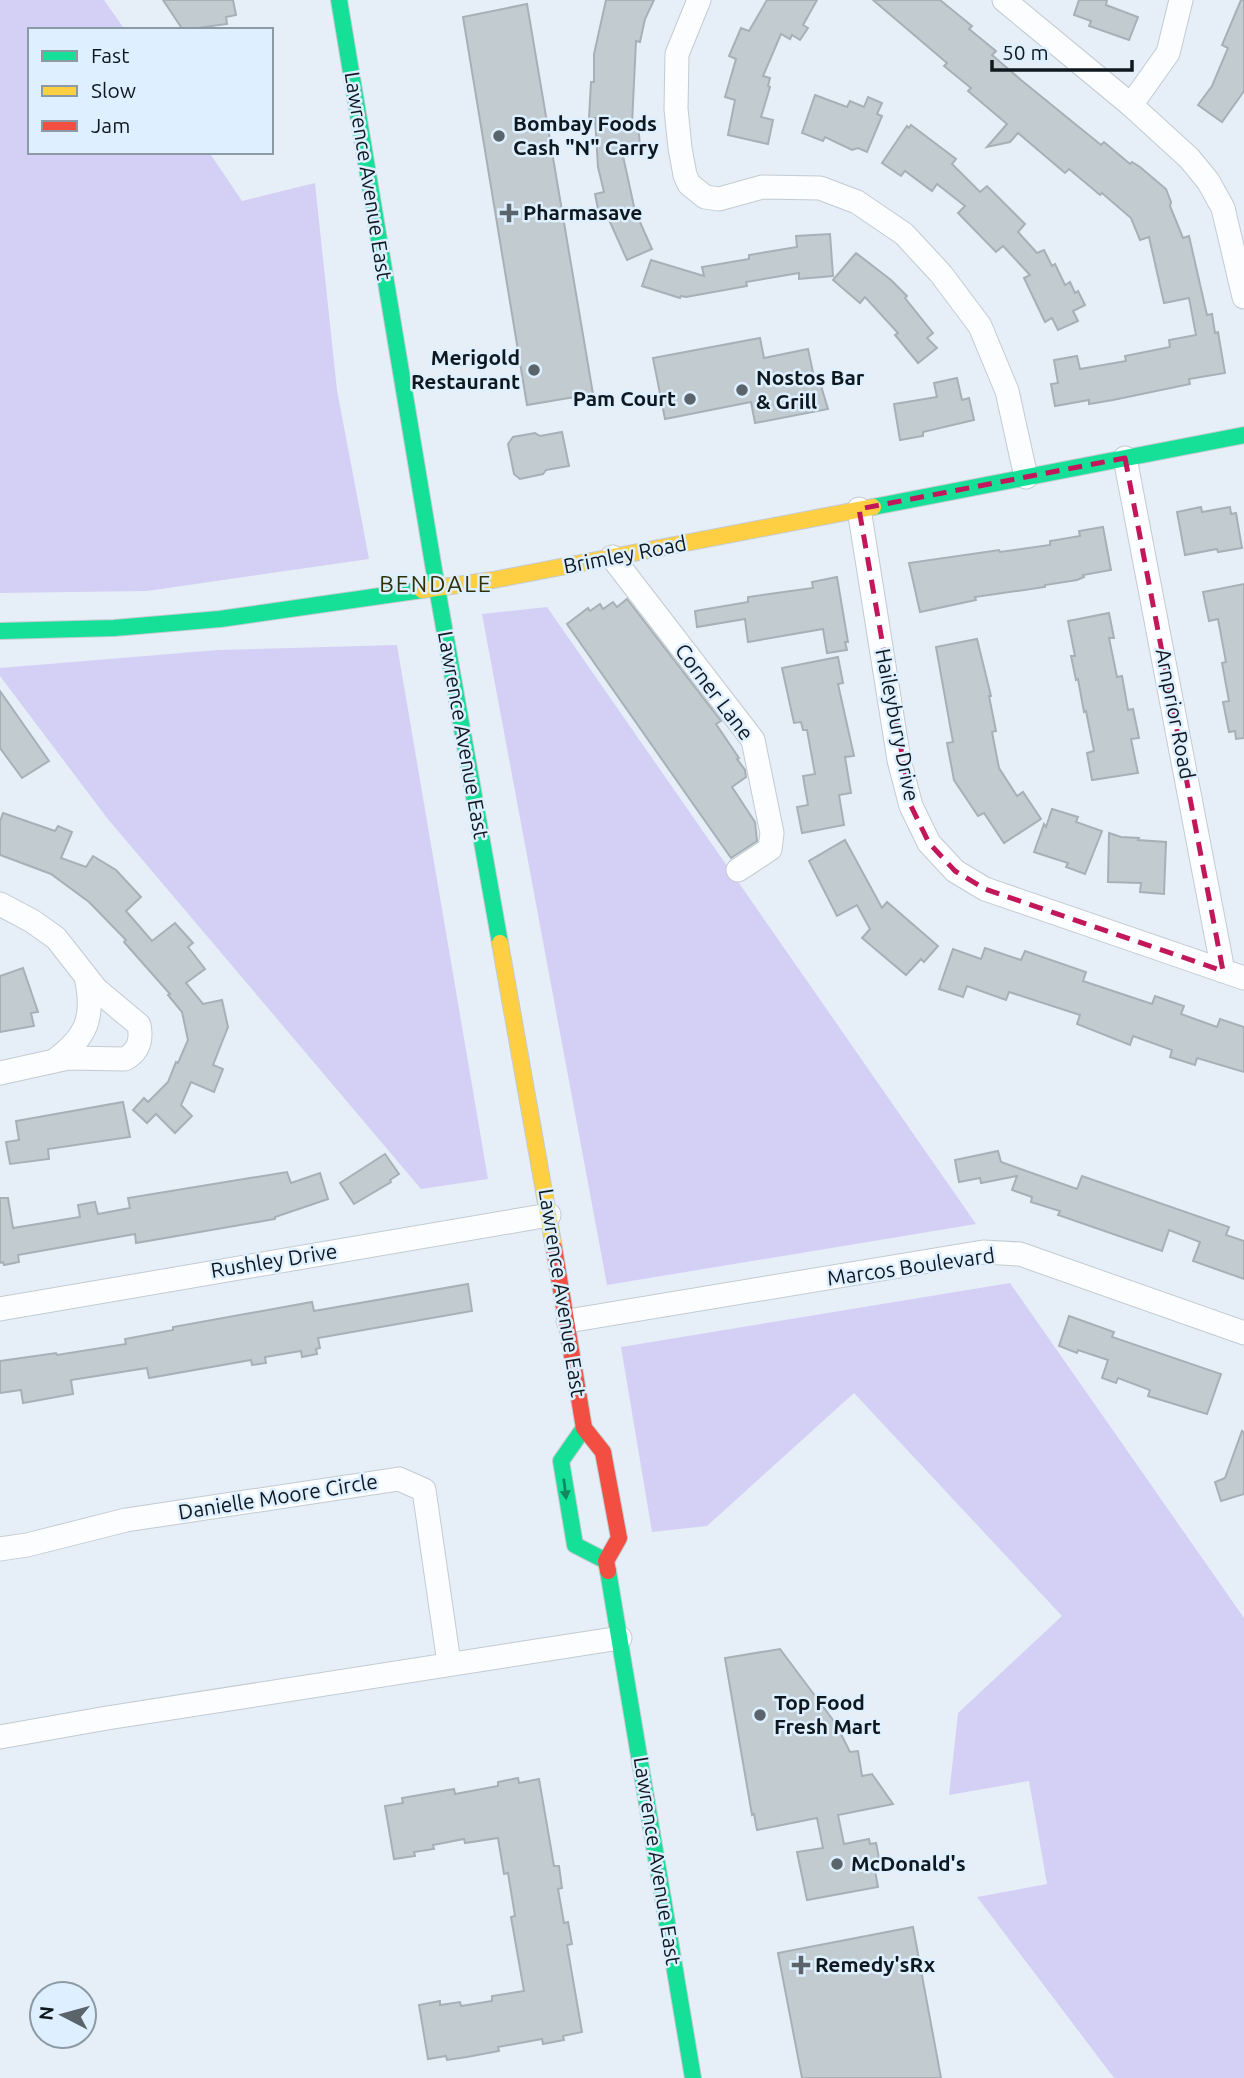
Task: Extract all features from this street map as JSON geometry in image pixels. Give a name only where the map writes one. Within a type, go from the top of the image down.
[{"type":"main road","name":"Lawrence Avenue East","points":[[339,0],[436,588],[568,1321],[584,1428],[603,1452],[619,1538],[606,1561],[693,2078]]},
{"type":"main road","name":"Brimley Road","points":[[0,631],[114,628],[220,619],[436,588],[612,557],[1244,435]]},
{"type":"main road","name":"Lawrence Avenue East","points":[[584,1428],[561,1461],[566,1498],[575,1545],[606,1561]]},
{"type":"street","points":[[699,0],[677,54],[676,109],[680,148],[689,184],[705,197],[719,199],[762,187],[820,188],[858,202],[904,234],[941,274],[980,326],[1007,391],[1026,477]]},
{"type":"street","points":[[1004,0],[1131,105],[1189,158],[1208,181],[1223,208],[1244,297]]},
{"type":"street","points":[[1131,105],[1168,53],[1181,0]]},
{"type":"street","name":"Arnprior Road","points":[[1125,458],[1234,974]]},
{"type":"street","name":"Haileybury Drive","points":[[859,509],[899,760],[911,806],[929,843],[955,870],[985,889],[1234,974]]},
{"type":"street","name":"Corner Lane","points":[[612,557],[754,740],[772,833],[770,849],[738,870]]},
{"type":"street","points":[[0,904],[32,921],[55,938],[110,1002],[139,1025],[139,1045],[133,1055],[125,1059],[68,1058],[0,1073]]},
{"type":"street","points":[[54,1062],[72,1048],[83,1033],[90,1015],[86,977]]},
{"type":"street","name":"Rushley Drive","points":[[0,1309],[549,1214]]},
{"type":"street","name":"Marcos Boulevard","points":[[568,1321],[983,1252],[1020,1254],[1244,1333]]},
{"type":"street","name":"Danielle Moore Circle","points":[[0,1549],[27,1545],[126,1520],[399,1479],[424,1490],[449,1663]]},
{"type":"street","points":[[0,1737],[120,1715],[620,1637]]},
{"type":"highlighted area","points":[[1125,458],[1223,971],[985,889],[955,871],[929,843],[911,806],[859,509]]},
{"type":"shaded area","points":[[0,0],[104,0],[124,28],[28,28],[28,154],[210,154],[242,201],[315,183],[337,390],[369,559],[147,591],[0,593]]},
{"type":"shaded area","points":[[547,607],[976,1224],[607,1285],[482,614]]},
{"type":"shaded area","points":[[397,645],[488,1179],[421,1189],[107,818],[0,676],[0,668],[218,650]]},
{"type":"shaded area","points":[[1010,1283],[1244,1618],[1244,2078],[1114,2078],[977,1897],[1047,1884],[1029,1781],[949,1795],[958,1713],[1062,1616],[854,1393],[707,1526],[652,1532],[621,1347]]},
{"type":"building","points":[[163,0],[233,0],[236,15],[226,17],[227,24],[182,28]]},
{"type":"building","points":[[606,0],[654,0],[645,19],[640,42],[636,41],[632,124],[638,123],[640,146],[621,147],[635,211],[652,249],[627,260],[606,213],[599,214],[595,194],[604,192],[598,167],[595,118],[589,118],[591,82],[594,82],[594,54]]},
{"type":"building","points":[[767,0],[817,0],[803,25],[808,28],[800,40],[792,35],[790,39],[781,34],[763,76],[770,78],[761,117],[773,120],[768,144],[728,135],[735,100],[725,97],[736,59],[729,56],[741,28],[749,31]]},
{"type":"building","points":[[873,0],[940,0],[972,26],[969,29],[996,51],[992,55],[1021,80],[1101,145],[1104,142],[1166,189],[1183,238],[1189,236],[1207,315],[1212,314],[1215,333],[1218,332],[1225,373],[1189,379],[1190,384],[1113,400],[1089,404],[1089,400],[1055,406],[1051,384],[1058,383],[1054,360],[1077,356],[1080,369],[1126,361],[1125,356],[1170,347],[1169,340],[1196,335],[1189,298],[1164,303],[1149,237],[1140,240],[1131,218],[1102,193],[1100,195],[1069,169],[1065,173],[1018,133],[1010,142],[987,147],[1007,124],[968,91],[971,88],[944,66],[947,63]]},
{"type":"building","points":[[1079,0],[1107,0],[1106,5],[1138,17],[1129,40],[1089,26],[1091,21],[1074,15]]},
{"type":"building","points":[[1241,0],[1244,0],[1244,91],[1222,122],[1198,105],[1212,86],[1228,48],[1222,45]]},
{"type":"building","points":[[527,4],[593,394],[527,405],[463,17]]},
{"type":"building","points":[[815,95],[847,107],[850,101],[864,107],[868,97],[882,103],[877,114],[882,116],[867,152],[858,148],[852,150],[825,137],[823,141],[802,133]]},
{"type":"building","points":[[911,125],[956,159],[952,164],[980,192],[987,186],[1025,224],[1018,232],[1037,253],[1044,250],[1052,266],[1055,264],[1065,285],[1070,282],[1075,293],[1078,291],[1085,305],[1073,311],[1078,321],[1058,330],[1052,318],[1045,322],[1024,278],[1030,275],[1003,246],[996,252],[958,213],[965,206],[937,184],[932,191],[905,171],[901,176],[882,163],[907,126],[909,128]]},
{"type":"building","points":[[830,234],[833,276],[799,279],[799,273],[680,298],[642,286],[651,260],[704,276],[702,267],[797,247],[796,236]]},
{"type":"building","points":[[856,253],[907,296],[905,298],[933,333],[927,338],[937,348],[918,363],[895,335],[898,333],[865,297],[860,303],[833,280]]},
{"type":"building","points":[[760,338],[764,358],[808,349],[814,377],[818,376],[828,409],[755,423],[751,402],[665,419],[653,358]]},
{"type":"building","points":[[957,378],[962,400],[969,398],[974,420],[923,432],[923,436],[900,440],[894,404],[937,397],[934,383]]},
{"type":"building","points":[[562,432],[569,466],[520,479],[514,474],[508,444],[513,437]]},
{"type":"building","points":[[1201,507],[1202,512],[1230,507],[1231,514],[1236,513],[1242,548],[1185,555],[1177,512]]},
{"type":"building","points":[[1103,527],[1111,570],[1083,575],[1084,577],[1077,580],[1045,587],[975,597],[976,600],[920,612],[909,563],[1050,545],[1050,541],[1080,536],[1079,531]]},
{"type":"building","points":[[837,577],[847,650],[827,653],[823,629],[748,642],[745,619],[697,627],[695,611],[748,602],[748,597],[813,588],[812,582]]},
{"type":"building","points":[[1244,584],[1244,738],[1236,739],[1235,731],[1229,732],[1223,702],[1229,701],[1222,663],[1226,662],[1218,619],[1209,621],[1203,592]]},
{"type":"building","points":[[627,599],[721,721],[716,724],[745,770],[746,777],[732,787],[755,822],[757,841],[731,858],[567,624],[588,608],[590,611],[600,604],[603,609],[613,602],[617,607]]},
{"type":"building","points":[[1109,613],[1114,638],[1109,638],[1117,677],[1122,676],[1128,710],[1133,709],[1139,738],[1131,739],[1138,773],[1092,780],[1087,753],[1094,751],[1071,656],[1075,656],[1068,621]]},
{"type":"building","points":[[977,639],[991,696],[996,731],[992,732],[999,768],[1017,796],[1023,792],[1041,819],[1004,843],[984,813],[978,816],[954,780],[947,743],[953,742],[936,647]]},
{"type":"building","points":[[838,657],[843,683],[838,684],[854,756],[845,757],[851,793],[839,795],[844,825],[802,833],[797,807],[808,805],[803,776],[815,774],[807,730],[803,730],[801,722],[794,723],[782,668]]},
{"type":"building","points":[[0,691],[49,761],[22,778],[0,748]]},
{"type":"building","points":[[1052,809],[1078,817],[1076,822],[1102,831],[1085,874],[1066,867],[1068,863],[1034,852]]},
{"type":"building","points":[[3,813],[55,831],[58,826],[72,832],[61,858],[86,867],[93,856],[116,870],[141,897],[126,911],[152,941],[175,923],[193,943],[188,947],[205,969],[186,983],[203,1004],[222,1000],[228,1027],[213,1065],[223,1069],[214,1092],[191,1082],[181,1105],[192,1116],[175,1133],[156,1114],[147,1123],[133,1110],[144,1098],[148,1102],[168,1082],[176,1062],[178,1063],[188,1040],[182,1012],[168,995],[170,994],[124,942],[126,940],[89,902],[51,874],[0,855],[0,822]]},
{"type":"building","points":[[1109,833],[1139,838],[1138,840],[1166,842],[1164,894],[1140,892],[1141,883],[1108,882]]},
{"type":"building","points":[[845,840],[882,908],[887,902],[938,946],[924,962],[921,959],[906,975],[862,938],[870,929],[857,905],[837,916],[809,861]]},
{"type":"building","points":[[985,948],[1021,960],[1025,951],[1086,972],[1083,981],[1152,1004],[1155,996],[1184,1006],[1181,1014],[1217,1027],[1220,1019],[1244,1027],[1244,1072],[1197,1058],[1195,1065],[1170,1057],[1172,1050],[1133,1036],[1130,1045],[1077,1024],[1080,1015],[1009,992],[1006,1000],[967,986],[963,997],[939,989],[953,949],[981,959]]},
{"type":"building","points":[[23,968],[38,1012],[31,1013],[34,1026],[0,1032],[0,976]]},
{"type":"building","points":[[123,1102],[130,1137],[48,1149],[49,1159],[10,1164],[6,1142],[19,1140],[16,1121]]},
{"type":"building","points":[[998,1151],[1001,1162],[1077,1189],[1082,1176],[1229,1227],[1226,1235],[1244,1241],[1244,1279],[1193,1261],[1200,1242],[1169,1230],[1162,1251],[1058,1215],[1060,1211],[1031,1202],[1032,1197],[1012,1190],[1017,1176],[981,1183],[980,1178],[959,1182],[955,1160]]},
{"type":"building","points":[[385,1154],[399,1174],[390,1180],[391,1182],[354,1204],[340,1183]]},
{"type":"building","points":[[287,1172],[291,1183],[320,1173],[328,1199],[275,1219],[136,1243],[135,1234],[18,1255],[19,1262],[4,1265],[3,1262],[0,1263],[0,1198],[8,1198],[13,1228],[80,1217],[78,1205],[95,1202],[98,1214],[130,1208],[128,1198]]},
{"type":"building","points":[[468,1284],[472,1311],[318,1338],[320,1348],[316,1349],[317,1354],[302,1357],[301,1351],[265,1357],[266,1363],[252,1365],[251,1360],[149,1378],[147,1368],[71,1380],[73,1394],[23,1403],[21,1390],[0,1393],[0,1361],[126,1344],[125,1339],[173,1330],[173,1327],[312,1302],[314,1311]]},
{"type":"building","points":[[1069,1316],[1114,1332],[1112,1337],[1221,1374],[1207,1414],[1148,1396],[1150,1390],[1118,1378],[1116,1383],[1102,1378],[1108,1360],[1059,1346]]},
{"type":"building","points":[[1242,1431],[1244,1494],[1221,1501],[1215,1482],[1225,1478]]},
{"type":"building","points":[[780,1649],[836,1724],[850,1752],[858,1751],[862,1776],[872,1774],[893,1804],[838,1815],[844,1844],[869,1839],[870,1844],[876,1843],[880,1863],[874,1865],[878,1887],[807,1900],[797,1852],[823,1848],[817,1818],[757,1830],[754,1814],[752,1815],[725,1658]]},
{"type":"building","points":[[518,1778],[519,1783],[539,1779],[554,1866],[559,1866],[562,1888],[558,1889],[564,1923],[568,1922],[572,1944],[567,1945],[582,2032],[563,2036],[564,2040],[543,2044],[542,2039],[498,2047],[499,2051],[467,2057],[428,2059],[419,2005],[440,2001],[440,2005],[460,2002],[461,2006],[492,2001],[492,1996],[524,1991],[511,1917],[515,1916],[508,1873],[504,1874],[498,1838],[465,1843],[464,1839],[433,1845],[434,1849],[414,1852],[415,1856],[394,1859],[385,1806],[403,1803],[402,1798],[454,1789],[455,1794],[498,1786],[498,1782]]},
{"type":"building","points":[[913,1927],[941,2078],[802,2078],[778,1953]]},
{"type":"traffic: fast","points":[[339,0],[437,588],[500,943]]},
{"type":"traffic: fast","points":[[873,507],[1244,435]]},
{"type":"traffic: fast","points":[[0,631],[114,628],[220,619],[422,590]]},
{"type":"traffic: fast","points":[[584,1428],[561,1461],[575,1545],[606,1561]]},
{"type":"traffic: fast","points":[[608,1571],[693,2078]]},
{"type":"traffic: slow","points":[[422,590],[493,580],[873,507]]},
{"type":"traffic: slow","points":[[500,943],[554,1248]]},
{"type":"traffic: jam","points":[[554,1248],[584,1428],[603,1452],[619,1538],[606,1561],[608,1571]]},
{"type":"place","name":"Bombay Foods Cash \"N\" Carry","points":[[499,136]]},
{"type":"place","name":"Pharmasave","points":[[509,213]]},
{"type":"place","name":"Merigold Restaurant","points":[[534,370]]},
{"type":"place","name":"Nostos Bar & Grill","points":[[742,390]]},
{"type":"place","name":"Pam Court","points":[[690,399]]},
{"type":"place","name":"Top Food Fresh Mart","points":[[760,1715]]},
{"type":"place","name":"McDonald's","points":[[837,1864]]},
{"type":"place","name":"Remedy'sRx","points":[[801,1965]]},
{"type":"district","name":"BENDALE","points":[[436,584]]}]
